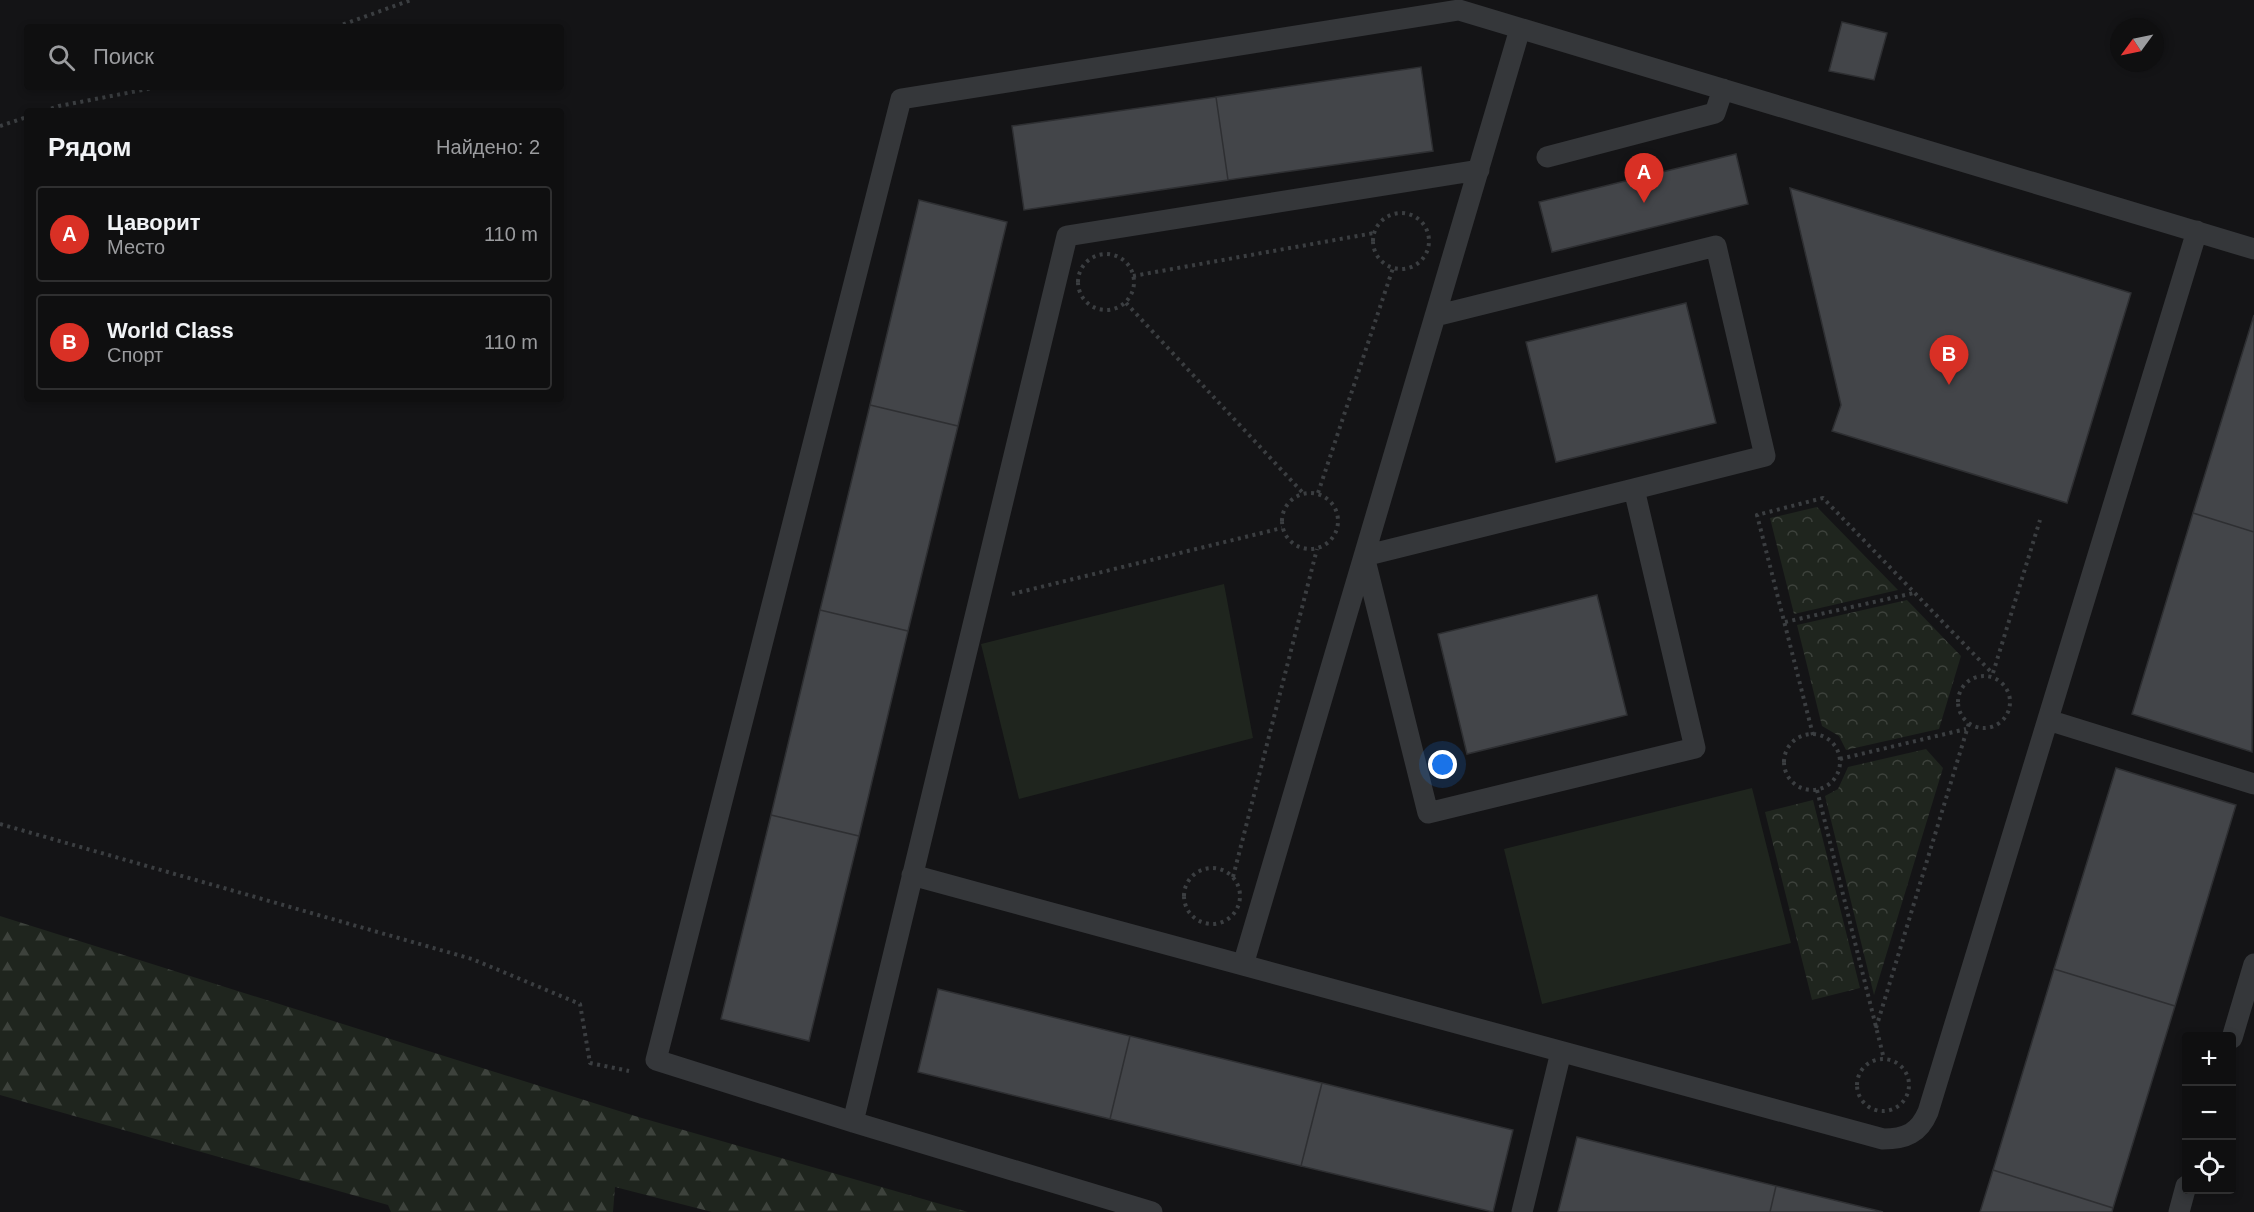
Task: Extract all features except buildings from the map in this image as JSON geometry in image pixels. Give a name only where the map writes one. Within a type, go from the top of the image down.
[{"type":"lane","points":[[1152,1212],[656,1060],[901,99],[1459,10],[2254,249]]},
{"type":"lane","points":[[1243,965],[1520,28]]},
{"type":"lane","points":[[1547,157],[1715,113],[1723,89]]},
{"type":"lane","points":[[853,1122],[1066,236],[1479,170]]},
{"type":"lane","points":[[912,875],[1883,1139],[1911,1135],[1923,1125],[1928,1112],[2197,231]]},
{"type":"lane","points":[[1365,556],[1765,456],[1716,246],[1435,316]]},
{"type":"lane","points":[[1365,556],[1428,813],[1695,748],[1634,489]]},
{"type":"lane","points":[[2048,720],[2254,784]]},
{"type":"lane","points":[[2234,1032],[2254,964]]},
{"type":"lane","points":[[1522,1212],[1561,1052]]},
{"type":"lane","points":[[2178,1212],[2184,1194]]},
{"type":"path","points":[[344,24],[411,0]]},
{"type":"path","points":[[53,108],[142,90]]},
{"type":"path","points":[[0,126],[24,118]]},
{"type":"path","points":[[1394,213],[1409,214],[1422,222],[1429,237],[1429,249],[1421,262],[1408,269],[1393,268],[1381,261],[1373,248],[1374,233],[1382,220],[1394,213]]},
{"type":"path","points":[[1133,276],[1374,233]]},
{"type":"path","points":[[1099,255],[1114,255],[1126,262],[1133,276],[1133,291],[1126,303],[1113,310],[1098,310],[1085,302],[1078,289],[1078,274],[1086,262],[1099,255]]},
{"type":"path","points":[[1318,493],[1393,268]]},
{"type":"path","points":[[1126,303],[1303,493]]},
{"type":"path","points":[[1303,493],[1318,493],[1330,501],[1338,514],[1338,529],[1330,541],[1317,549],[1302,548],[1289,541],[1282,528],[1282,513],[1290,500],[1303,493]]},
{"type":"path","points":[[1813,735],[1757,515],[1823,498],[2004,684],[2010,697],[2009,710],[2002,722],[1990,728],[1976,728],[1964,720],[1958,708],[1958,694],[1966,682],[1978,676],[1993,675]]},
{"type":"path","points":[[1993,675],[2040,520]]},
{"type":"path","points":[[1002,597],[1282,528]]},
{"type":"path","points":[[1233,877],[1220,869],[1205,868],[1192,876],[1184,888],[1184,903],[1191,916],[1204,924],[1219,924],[1232,917],[1240,904],[1240,890],[1233,877],[1317,549]]},
{"type":"path","points":[[1785,622],[1914,592]]},
{"type":"path","points":[[1876,1028],[1969,723]]},
{"type":"path","points":[[1840,759],[1967,729]]},
{"type":"path","points":[[1805,735],[1820,735],[1833,743],[1840,759],[1840,771],[1832,783],[1817,790],[1804,790],[1792,782],[1784,769],[1785,754],[1793,742],[1805,735]]},
{"type":"path","points":[[1817,790],[1884,1059]]},
{"type":"path","points":[[0,824],[472,959],[580,1004],[590,1063],[635,1072]]},
{"type":"path","points":[[1878,1059],[1884,1059],[1892,1060],[1903,1067],[1909,1080],[1908,1094],[1901,1105],[1888,1112],[1875,1111],[1863,1103],[1857,1090],[1858,1077],[1865,1065],[1878,1059]]},
{"type":"green space","points":[[1817,507],[1898,590],[1794,614],[1770,518]]},
{"type":"green space","points":[[1224,584],[1253,738],[1019,799],[981,644]]},
{"type":"green space","points":[[1907,600],[1961,656],[1939,729],[1846,750],[1839,736],[1822,726],[1797,625]]},
{"type":"green space","points":[[1926,749],[1943,768],[1874,995],[1825,796],[1838,789],[1848,767]]},
{"type":"green space","points":[[1752,788],[1791,943],[1542,1004],[1504,849]]},
{"type":"green space","points":[[1813,800],[1860,988],[1812,1000],[1765,812]]},
{"type":"green space","points":[[0,916],[635,1116],[968,1212],[712,1212],[615,1187],[613,1212],[391,1212],[388,1205],[0,1095]]},
{"type":"place","name":"Цаворит","points":[[1644,203]]},
{"type":"place","name":"World Class","points":[[1949,385]]}]
